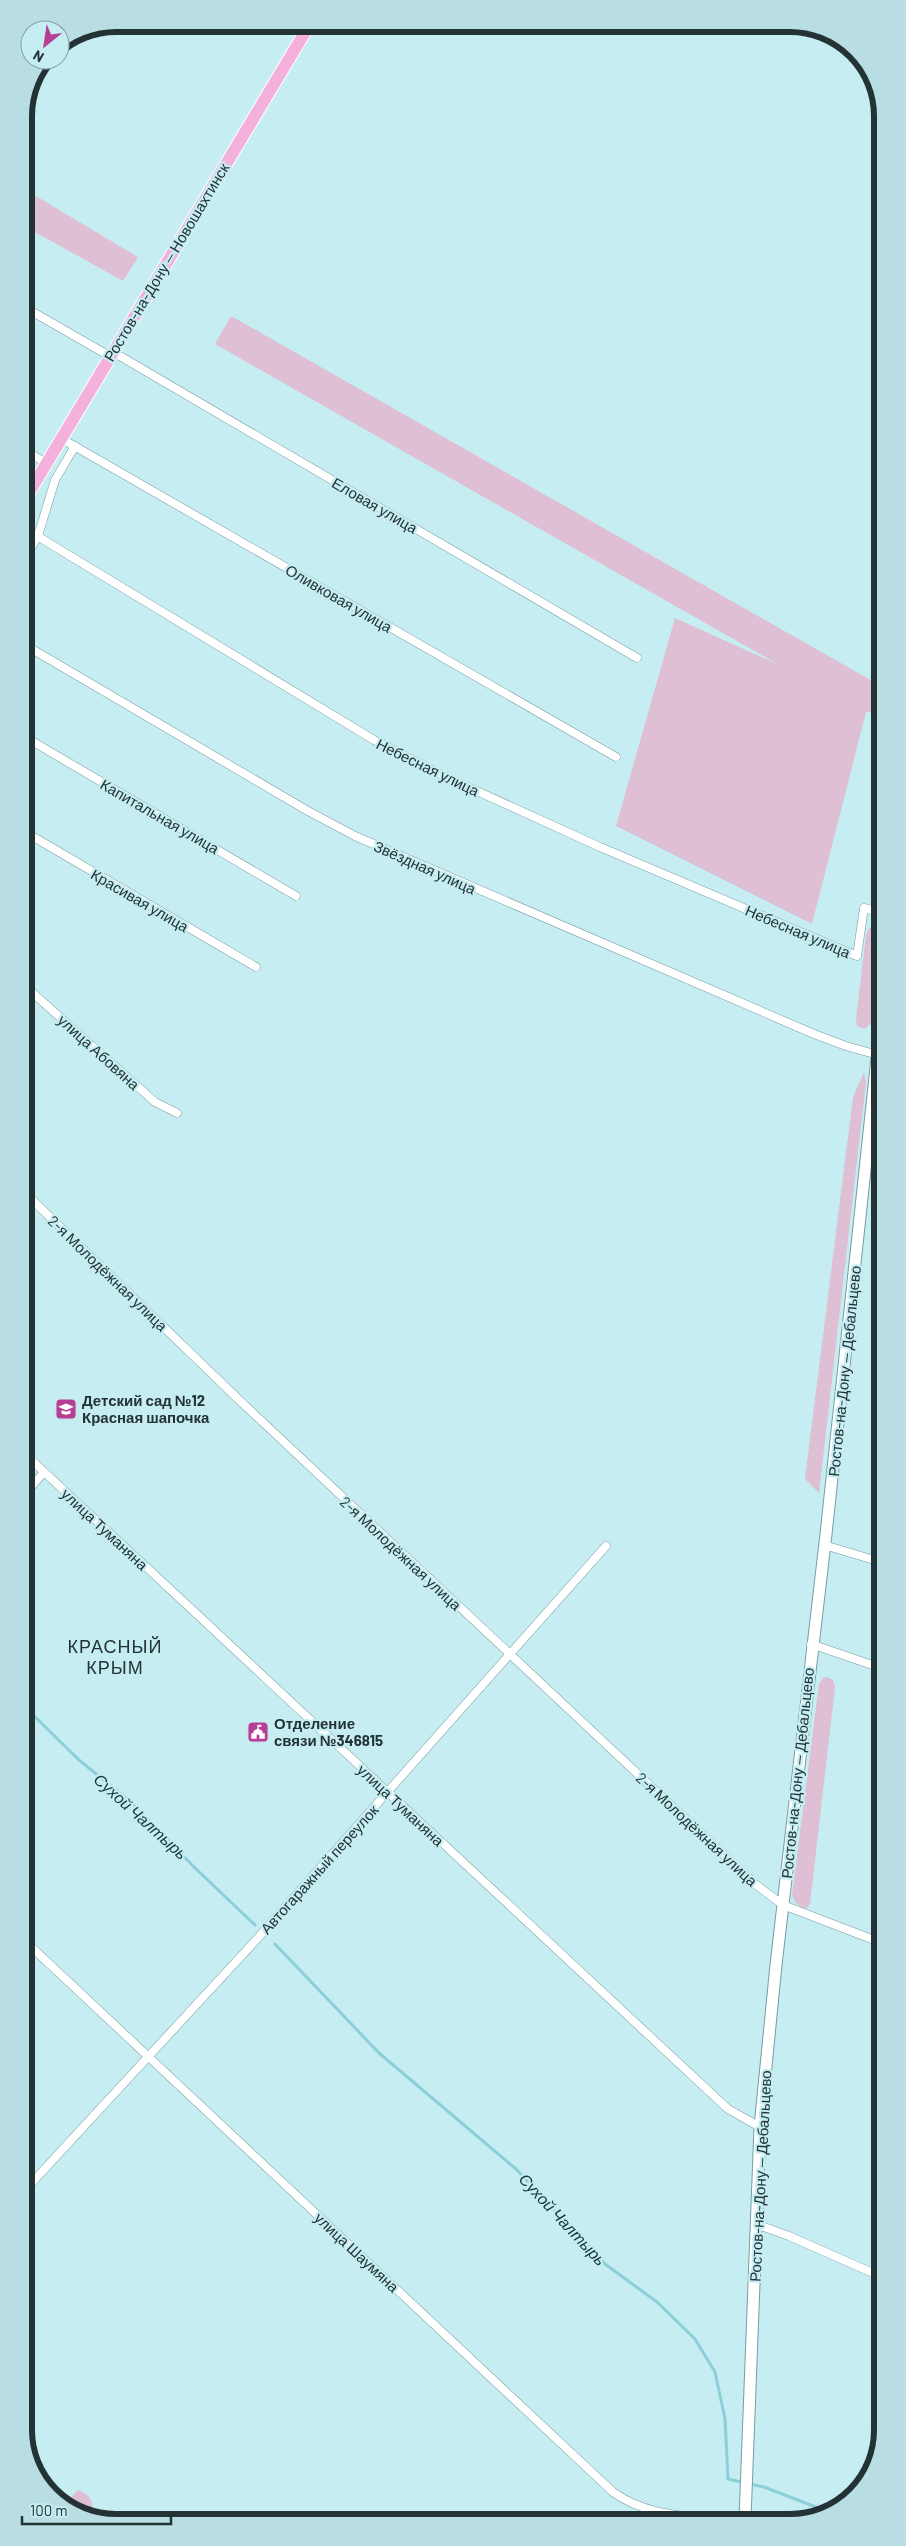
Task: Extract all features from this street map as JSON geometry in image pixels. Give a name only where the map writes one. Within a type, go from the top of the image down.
[{"type":"main road","name":"Ростов-на-Дону — Новошахтинск","points":[[33,474],[109,353],[299,32]]},
{"type":"main road","name":"Ростов-на-Дону — Новошахтинск","points":[[162,264],[305,32]]},
{"type":"main road","name":"Ростов-на-Дону — Новошахтинск","points":[[33,487],[62,439],[109,353]]},
{"type":"street","name":"Еловая улица","points":[[33,312],[109,353],[637,658]]},
{"type":"street","name":"Оливковая улица","points":[[62,439],[616,757]]},
{"type":"street","points":[[33,544],[38,536],[49,495],[75,446]]},
{"type":"street","points":[[33,455],[41,460]]},
{"type":"street","name":"Небесная улица","points":[[33,533],[391,749],[444,776],[600,847],[857,956],[864,908],[874,910]]},
{"type":"street","name":"Звёздная улица","points":[[33,650],[308,811],[355,836],[846,1046],[874,1053]]},
{"type":"street","name":"Капитальная улица","points":[[33,742],[296,896]]},
{"type":"street","name":"Красивая улица","points":[[33,836],[256,967]]},
{"type":"street","name":"улица Абовяна","points":[[33,993],[155,1102],[177,1113]]},
{"type":"street","name":"Ростов-на-Дону — Дебальцево","points":[[746,2514],[760,2128],[811,1644],[824,1544],[874,1090]]},
{"type":"street","name":"2-я Молодёжная улица","points":[[33,1200],[236,1397],[755,1884],[783,1905],[874,1940]]},
{"type":"street","name":"улица Туманяна","points":[[32,1461],[728,2109],[760,2128]]},
{"type":"street","points":[[32,1486],[44,1472]]},
{"type":"street","points":[[824,1544],[874,1560]]},
{"type":"street","name":"Автогаражный переулок","points":[[32,2182],[388,1792],[606,1546]]},
{"type":"street","points":[[811,1644],[874,1666]]},
{"type":"street","name":"улица Шаумяна","points":[[32,1948],[613,2492],[632,2505],[676,2514]]},
{"type":"street","points":[[756,2224],[789,2236],[874,2273]]},
{"type":"shaded area","points":[[33,194],[138,257],[123,281],[33,231]]},
{"type":"shaded area","points":[[231,316],[874,682],[874,713],[866,712],[812,924],[616,826],[675,618],[779,665],[215,344]]},
{"type":"shaded area","points":[[869,928],[874,928],[874,996],[871,1023],[865,1029],[857,1026],[856,1019],[866,935]]},
{"type":"shaded area","points":[[864,1072],[866,1082],[819,1493],[805,1479],[853,1097]]},
{"type":"shaded area","points":[[827,1677],[833,1680],[835,1687],[810,1904],[807,1908],[802,1908],[795,1902],[792,1895],[819,1684],[823,1678]]},
{"type":"shaded area","points":[[78,2490],[88,2496],[92,2510],[69,2499]]},
{"type":"waterway","name":"Сухой Чалтырь","points":[[32,1714],[79,1760],[133,1804],[195,1868],[255,1925]]},
{"type":"waterway","name":"Сухой Чалтырь","points":[[275,1944],[379,2053],[516,2169],[605,2264],[657,2302],[695,2339],[715,2372],[725,2419],[728,2479],[764,2487],[819,2508]]},
{"type":"place","name":"Детский сад №12 Красная шапочка","points":[[66,1409]]},
{"type":"place","name":"Отделение связи №346815","points":[[258,1732]]},
{"type":"district","name":"КРАСНЫЙ КРЫМ","points":[[115,1656]]}]
